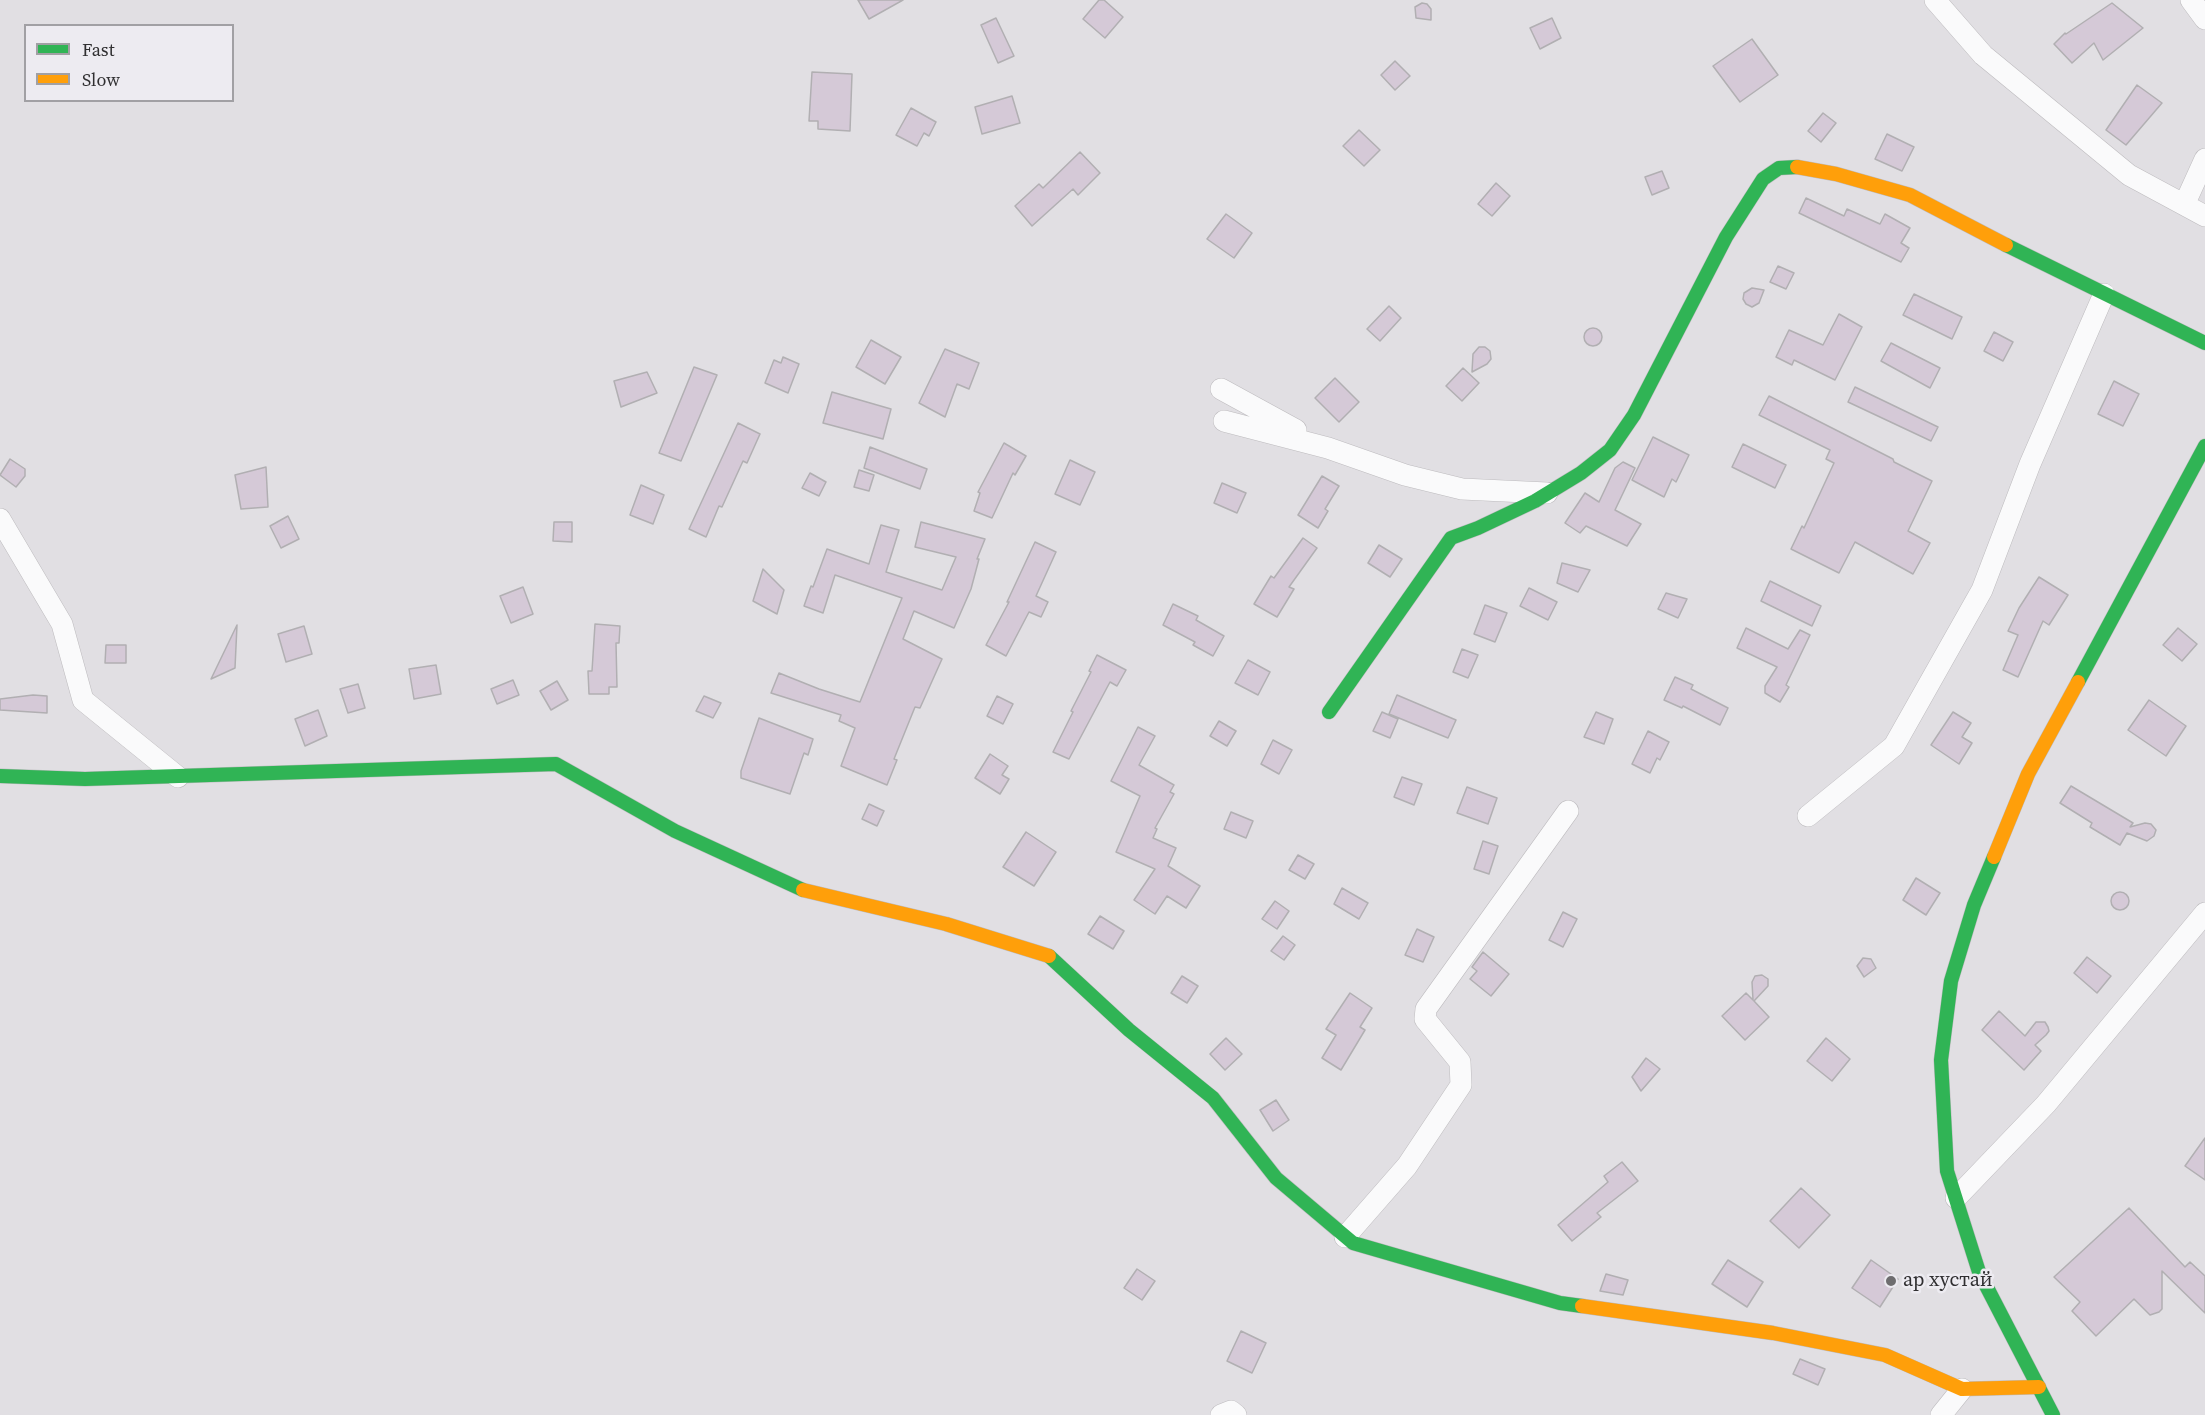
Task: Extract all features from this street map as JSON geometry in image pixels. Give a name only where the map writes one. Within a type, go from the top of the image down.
[{"type":"street","points":[[1935,0],[1983,55],[2130,175],[2185,203],[2205,216]]},
{"type":"street","points":[[2191,0],[2205,19]]},
{"type":"street","points":[[2185,203],[2205,159]]},
{"type":"street","points":[[1329,712],[1451,538],[1478,528],[1548,493],[1581,473],[1610,450],[1624,432],[1726,237],[1763,179],[1779,168],[1796,167],[1836,174],[1910,195],[2018,252],[2205,343]]},
{"type":"street","points":[[1808,816],[1894,746],[1982,590],[2030,464],[2104,294]]},
{"type":"street","points":[[1221,388],[1328,447]]},
{"type":"street","points":[[1224,421],[1328,447],[1405,475],[1462,489],[1548,493]]},
{"type":"street","points":[[2052,1415],[1979,1272],[1947,1171],[1941,1060],[1951,981],[1974,905],[2028,774],[2205,446]]},
{"type":"street","points":[[0,519],[62,624],[83,700],[178,777]]},
{"type":"street","points":[[0,776],[85,779],[178,777],[556,764],[675,831],[796,888],[946,924],[1047,954],[1129,1030],[1213,1098],[1276,1178],[1353,1243],[1560,1303],[1773,1333],[1884,1355],[1962,1389],[2039,1387]]},
{"type":"street","points":[[1346,1237],[1407,1166],[1461,1085],[1460,1062],[1425,1019],[1426,1009],[1568,811]]},
{"type":"street","points":[[1956,1198],[2046,1104],[2205,913]]},
{"type":"street","points":[[1941,1415],[1962,1389]]},
{"type":"street","points":[[1221,1415],[1231,1411],[1236,1415]]},
{"type":"building","points":[[858,0],[903,0],[869,19]]},
{"type":"building","points":[[1099,0],[1104,0],[1123,17],[1105,38],[1083,19]]},
{"type":"building","points":[[1422,3],[1427,4],[1431,9],[1431,20],[1416,18],[1415,7]]},
{"type":"building","points":[[2112,3],[2143,28],[2103,60],[2094,43],[2072,63],[2054,44],[2065,33]]},
{"type":"building","points":[[996,18],[1014,56],[998,63],[981,25]]},
{"type":"building","points":[[1552,18],[1561,38],[1540,49],[1530,28]]},
{"type":"building","points":[[1752,39],[1778,75],[1740,102],[1713,66]]},
{"type":"building","points":[[1395,61],[1410,76],[1395,90],[1381,75]]},
{"type":"building","points":[[812,72],[852,74],[850,131],[818,129],[818,121],[809,121]]},
{"type":"building","points":[[2137,85],[2162,103],[2126,145],[2106,130]]},
{"type":"building","points":[[1012,96],[1020,123],[982,134],[975,107]]},
{"type":"building","points":[[911,108],[936,122],[929,136],[924,133],[917,146],[896,135]]},
{"type":"building","points":[[1823,113],[1836,123],[1821,142],[1808,131]]},
{"type":"building","points":[[1359,130],[1380,150],[1364,166],[1343,146]]},
{"type":"building","points":[[1887,134],[1914,147],[1902,171],[1875,159]]},
{"type":"building","points":[[1080,152],[1100,173],[1078,195],[1073,189],[1032,226],[1015,206],[1039,184],[1043,188]]},
{"type":"building","points":[[1662,171],[1669,188],[1652,195],[1645,177]]},
{"type":"building","points":[[1496,183],[1510,196],[1492,216],[1478,204]]},
{"type":"building","points":[[1806,198],[1844,216],[1847,209],[1880,224],[1885,214],[1910,228],[1901,243],[1909,248],[1901,262],[1799,213]]},
{"type":"building","points":[[1226,214],[1252,233],[1234,258],[1207,239]]},
{"type":"building","points":[[1778,266],[1794,273],[1786,289],[1770,282]]},
{"type":"building","points":[[1752,288],[1764,290],[1759,303],[1752,307],[1743,299],[1744,293]]},
{"type":"building","points":[[1914,294],[1962,317],[1952,339],[1903,315]]},
{"type":"building","points":[[1389,306],[1401,318],[1380,341],[1367,329]]},
{"type":"building","points":[[1839,314],[1862,327],[1835,380],[1794,360],[1792,365],[1776,357],[1789,330],[1823,345]]},
{"type":"building","points":[[1593,328],[1599,331],[1602,337],[1599,343],[1593,346],[1587,343],[1584,337],[1587,331]]},
{"type":"building","points":[[1994,332],[2013,342],[2003,361],[1984,351]]},
{"type":"building","points":[[871,340],[901,357],[885,384],[856,367]]},
{"type":"building","points":[[1891,343],[1940,368],[1930,388],[1881,361]]},
{"type":"building","points":[[1479,347],[1485,347],[1490,351],[1491,359],[1487,364],[1472,372],[1473,354]]},
{"type":"building","points":[[945,349],[979,363],[969,389],[957,384],[945,417],[919,403]]},
{"type":"building","points":[[783,357],[799,364],[788,393],[765,383],[774,360],[781,363]]},
{"type":"building","points":[[694,367],[717,375],[681,461],[659,453]]},
{"type":"building","points":[[1463,368],[1479,383],[1462,401],[1446,386]]},
{"type":"building","points":[[647,372],[657,393],[621,407],[614,381]]},
{"type":"building","points":[[1335,378],[1359,402],[1339,422],[1315,398]]},
{"type":"building","points":[[2114,381],[2139,394],[2123,426],[2098,414]]},
{"type":"building","points":[[1855,387],[1938,427],[1931,441],[1848,402]]},
{"type":"building","points":[[832,392],[891,409],[883,439],[823,423]]},
{"type":"building","points":[[1769,396],[1932,481],[1908,531],[1930,543],[1913,574],[1855,542],[1839,573],[1791,549],[1802,526],[1804,528],[1834,463],[1826,459],[1830,450],[1759,415]]},
{"type":"building","points":[[738,423],[760,434],[747,463],[743,461],[722,507],[719,506],[706,537],[689,529]]},
{"type":"building","points":[[1653,437],[1689,455],[1676,482],[1672,479],[1664,497],[1632,480]]},
{"type":"building","points":[[1004,443],[1026,456],[1015,475],[1013,473],[992,518],[974,511],[980,493],[978,492]]},
{"type":"building","points":[[1743,444],[1786,465],[1775,488],[1732,467]]},
{"type":"building","points":[[870,447],[927,469],[920,489],[864,468]]},
{"type":"building","points":[[10,459],[25,469],[25,476],[16,487],[0,475]]},
{"type":"building","points":[[1070,460],[1095,472],[1080,505],[1055,494]]},
{"type":"building","points":[[1623,462],[1635,468],[1615,510],[1641,524],[1627,546],[1586,526],[1580,533],[1565,523],[1585,493],[1599,502],[1615,468]]},
{"type":"building","points":[[266,467],[268,507],[241,509],[235,475]]},
{"type":"building","points":[[859,470],[874,475],[869,491],[854,487]]},
{"type":"building","points":[[810,473],[826,482],[819,496],[802,488]]},
{"type":"building","points":[[1322,476],[1339,486],[1325,509],[1328,511],[1318,528],[1298,515]]},
{"type":"building","points":[[1222,483],[1246,493],[1237,513],[1214,503]]},
{"type":"building","points":[[641,485],[664,495],[653,524],[630,515]]},
{"type":"building","points":[[288,516],[299,539],[281,548],[270,526]]},
{"type":"building","points":[[554,522],[572,522],[572,542],[553,541]]},
{"type":"building","points":[[921,522],[985,539],[977,559],[979,559],[971,589],[954,628],[914,611],[903,639],[942,659],[920,708],[915,707],[894,759],[897,760],[887,785],[841,766],[855,728],[839,721],[841,715],[771,693],[779,673],[860,702],[902,598],[835,575],[823,613],[804,606],[827,549],[869,564],[881,525],[899,530],[886,572],[942,590],[956,557],[915,547]]},
{"type":"building","points":[[1303,538],[1317,548],[1289,587],[1294,589],[1277,617],[1254,604],[1271,576],[1274,578]]},
{"type":"building","points":[[1035,542],[1056,552],[1036,596],[1048,602],[1041,617],[1029,612],[1006,656],[986,645],[1009,602],[1007,602]]},
{"type":"building","points":[[1379,545],[1402,559],[1390,577],[1368,563]]},
{"type":"building","points":[[1562,563],[1590,570],[1578,592],[1557,583]]},
{"type":"building","points":[[763,569],[784,590],[777,614],[753,601]]},
{"type":"building","points":[[2039,577],[2068,595],[2049,625],[2043,621],[2018,677],[2003,670],[2018,635],[2008,631],[2019,608]]},
{"type":"building","points":[[1770,581],[1821,606],[1812,626],[1761,601]]},
{"type":"building","points":[[523,587],[533,614],[511,623],[500,596]]},
{"type":"building","points":[[1529,588],[1557,602],[1548,620],[1520,606]]},
{"type":"building","points":[[1666,593],[1687,599],[1678,618],[1658,609]]},
{"type":"building","points":[[1173,604],[1198,616],[1196,620],[1224,636],[1213,656],[1193,645],[1195,642],[1163,625]]},
{"type":"building","points":[[1485,605],[1507,613],[1495,642],[1474,634]]},
{"type":"building","points":[[595,624],[620,626],[619,643],[616,643],[617,687],[609,687],[609,694],[589,694],[588,671],[592,671]]},
{"type":"building","points":[[237,625],[235,668],[211,679]]},
{"type":"building","points":[[304,626],[312,654],[286,662],[278,634]]},
{"type":"building","points":[[1746,628],[1788,649],[1800,630],[1810,635],[1786,685],[1789,687],[1780,702],[1765,693],[1765,686],[1777,667],[1737,648]]},
{"type":"building","points":[[2178,628],[2197,644],[2182,661],[2163,645]]},
{"type":"building","points":[[106,645],[126,645],[126,663],[105,663]]},
{"type":"building","points":[[1462,649],[1478,655],[1468,678],[1453,672]]},
{"type":"building","points":[[1097,655],[1126,670],[1117,686],[1110,682],[1069,759],[1053,752]]},
{"type":"building","points":[[1248,660],[1270,672],[1258,695],[1235,683]]},
{"type":"building","points":[[436,665],[441,694],[414,699],[409,669]]},
{"type":"building","points":[[1675,677],[1693,685],[1691,689],[1728,708],[1720,725],[1683,706],[1682,708],[1664,700]]},
{"type":"building","points":[[513,680],[519,695],[497,704],[491,689]]},
{"type":"building","points":[[557,681],[568,700],[551,710],[540,691]]},
{"type":"building","points":[[358,684],[365,708],[348,713],[340,689]]},
{"type":"building","points":[[33,695],[47,696],[47,713],[0,710],[0,699]]},
{"type":"building","points":[[1397,695],[1456,720],[1448,738],[1389,714]]},
{"type":"building","points":[[704,696],[721,703],[713,718],[696,711]]},
{"type":"building","points":[[997,696],[1013,704],[1003,724],[987,716]]},
{"type":"building","points":[[2149,700],[2186,726],[2166,756],[2128,730]]},
{"type":"building","points":[[318,710],[327,736],[305,746],[295,719]]},
{"type":"building","points":[[1382,712],[1398,719],[1390,738],[1373,731]]},
{"type":"building","points":[[1596,712],[1613,719],[1604,744],[1584,737]]},
{"type":"building","points":[[1953,712],[1971,723],[1962,737],[1972,743],[1959,764],[1931,745]]},
{"type":"building","points":[[759,718],[813,739],[808,755],[804,753],[790,794],[741,778],[741,771]]},
{"type":"building","points":[[1219,721],[1236,731],[1227,746],[1210,736]]},
{"type":"building","points":[[1138,727],[1155,736],[1139,765],[1174,785],[1170,792],[1174,794],[1155,828],[1157,829],[1153,838],[1176,848],[1168,866],[1200,886],[1186,908],[1167,896],[1155,914],[1134,900],[1155,869],[1116,852],[1140,796],[1111,781]]},
{"type":"building","points":[[1648,731],[1669,742],[1660,760],[1657,758],[1650,773],[1632,764]]},
{"type":"building","points":[[1273,740],[1292,750],[1279,774],[1261,764]]},
{"type":"building","points":[[990,754],[1008,766],[1002,775],[1009,779],[1000,794],[975,778]]},
{"type":"building","points":[[1402,777],[1422,784],[1414,805],[1394,797]]},
{"type":"building","points":[[2071,786],[2133,823],[2130,827],[2145,823],[2151,824],[2156,830],[2154,836],[2147,841],[2127,833],[2120,845],[2090,827],[2092,823],[2060,803]]},
{"type":"building","points":[[1467,787],[1497,798],[1488,824],[1457,813]]},
{"type":"building","points":[[869,804],[884,811],[877,826],[862,819]]},
{"type":"building","points":[[1231,812],[1253,821],[1246,838],[1224,829]]},
{"type":"building","points":[[1026,832],[1056,852],[1034,886],[1003,867]]},
{"type":"building","points":[[1483,841],[1498,846],[1489,874],[1474,869]]},
{"type":"building","points":[[1298,855],[1314,864],[1305,879],[1289,870]]},
{"type":"building","points":[[1916,878],[1940,893],[1926,915],[1903,900]]},
{"type":"building","points":[[1342,888],[1368,903],[1359,919],[1334,904]]},
{"type":"building","points":[[2120,892],[2128,897],[2129,901],[2124,909],[2120,910],[2112,905],[2111,901],[2116,893]]},
{"type":"building","points":[[1275,901],[1289,911],[1277,929],[1262,919]]},
{"type":"building","points":[[1563,912],[1577,919],[1563,947],[1549,940]]},
{"type":"building","points":[[1100,916],[1124,931],[1113,949],[1088,934]]},
{"type":"building","points":[[1417,929],[1434,937],[1423,962],[1405,955]]},
{"type":"building","points":[[1283,936],[1295,945],[1284,960],[1271,951]]},
{"type":"building","points":[[1483,952],[1509,974],[1491,996],[1470,979],[1477,971],[1472,967]]},
{"type":"building","points":[[2087,957],[2111,976],[2097,993],[2074,973]]},
{"type":"building","points":[[1863,958],[1871,959],[1876,968],[1864,977],[1857,966]]},
{"type":"building","points":[[1762,975],[1768,979],[1768,986],[1754,1001],[1769,1017],[1745,1040],[1722,1016],[1746,993],[1753,1000],[1752,982],[1755,976]]},
{"type":"building","points":[[1182,976],[1198,986],[1187,1003],[1171,993]]},
{"type":"building","points":[[1350,993],[1372,1008],[1360,1027],[1365,1030],[1341,1070],[1322,1058],[1336,1035],[1326,1029]]},
{"type":"building","points":[[1999,1011],[2025,1036],[2036,1022],[2045,1022],[2048,1027],[2049,1031],[2035,1045],[2041,1051],[2024,1070],[1982,1030]]},
{"type":"building","points":[[1226,1038],[1242,1054],[1225,1070],[1210,1054]]},
{"type":"building","points":[[1826,1038],[1850,1059],[1832,1081],[1807,1061]]},
{"type":"building","points":[[1646,1058],[1660,1069],[1641,1091],[1632,1077]]},
{"type":"building","points":[[1276,1100],[1289,1120],[1273,1131],[1260,1110]]},
{"type":"building","points":[[2205,1138],[2205,1180],[2185,1166]]},
{"type":"building","points":[[1622,1162],[1638,1181],[1597,1213],[1601,1217],[1572,1241],[1558,1225],[1608,1182],[1604,1176]]},
{"type":"building","points":[[1801,1188],[1830,1215],[1799,1248],[1770,1221]]},
{"type":"building","points":[[2129,1208],[2185,1267],[2190,1262],[2205,1276],[2205,1313],[2162,1271],[2162,1309],[2159,1312],[2150,1315],[2134,1299],[2096,1336],[2072,1311],[2080,1302],[2054,1277]]},
{"type":"building","points":[[1728,1260],[1763,1282],[1747,1307],[1712,1284]]},
{"type":"building","points":[[1871,1260],[1898,1279],[1880,1307],[1852,1288]]},
{"type":"building","points":[[1137,1269],[1155,1281],[1142,1300],[1124,1288]]},
{"type":"building","points":[[1606,1274],[1628,1280],[1623,1295],[1600,1291]]},
{"type":"building","points":[[1241,1331],[1266,1343],[1252,1373],[1227,1361]]},
{"type":"building","points":[[1800,1359],[1825,1369],[1818,1385],[1793,1374]]},
{"type":"traffic: fast","points":[[1329,712],[1451,538],[1535,501],[1581,473],[1610,450],[1634,415],[1726,237],[1763,179],[1779,168],[1797,167]]},
{"type":"traffic: fast","points":[[2006,245],[2205,343]]},
{"type":"traffic: fast","points":[[2078,682],[2205,446]]},
{"type":"traffic: fast","points":[[0,776],[85,779],[556,764],[675,831],[803,890]]},
{"type":"traffic: fast","points":[[1994,857],[1974,905],[1951,981],[1941,1060],[1947,1171],[1979,1272],[2053,1415]]},
{"type":"traffic: fast","points":[[1049,956],[1129,1030],[1213,1098],[1276,1178],[1353,1243],[1560,1303],[1582,1306]]},
{"type":"traffic: slow","points":[[1797,167],[1836,174],[1910,195],[2006,245]]},
{"type":"traffic: slow","points":[[1994,857],[2028,774],[2078,682]]},
{"type":"traffic: slow","points":[[803,890],[946,924],[1049,956]]},
{"type":"traffic: slow","points":[[1582,1306],[1773,1333],[1885,1355],[1962,1389],[2039,1387]]},
{"type":"place","name":"ар хустай","points":[[1891,1281]]}]
